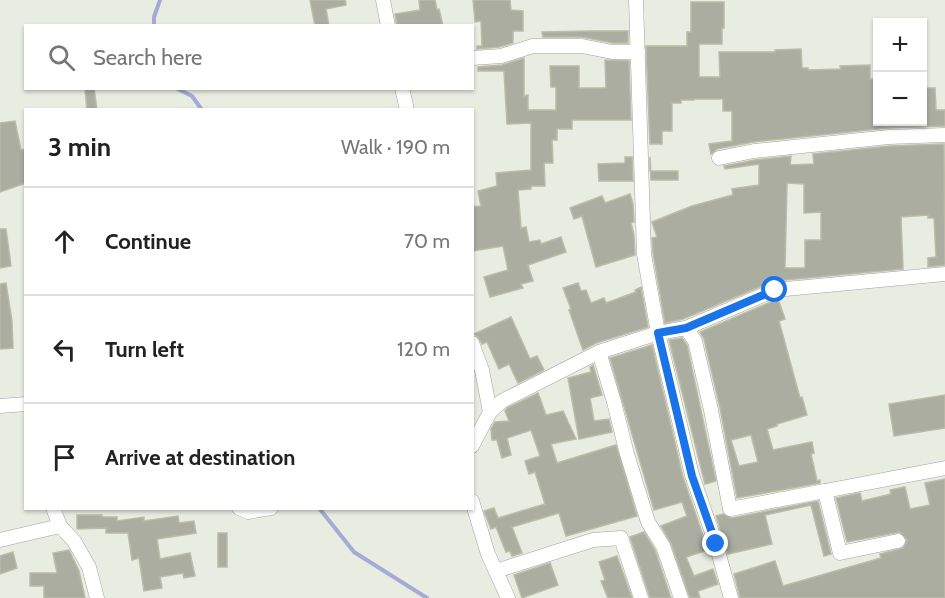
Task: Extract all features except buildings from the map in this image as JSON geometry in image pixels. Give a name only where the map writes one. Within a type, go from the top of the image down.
[{"type":"street","points":[[383,0],[388,24]]},
{"type":"street","points":[[636,0],[644,254],[658,333],[692,476],[716,544],[731,598]]},
{"type":"street","points":[[474,58],[501,56],[533,46],[582,46],[612,52],[638,52]]},
{"type":"street","points":[[402,90],[407,108]]},
{"type":"street","points":[[718,158],[754,151],[889,137],[945,135]]},
{"type":"street","points":[[474,442],[490,412],[502,401],[599,352],[658,333],[686,328],[775,290],[945,274]]},
{"type":"street","points":[[686,328],[695,341],[730,509],[945,468]]},
{"type":"street","points":[[474,348],[482,370],[490,412]]},
{"type":"street","points":[[599,352],[648,522],[663,546],[681,598]]},
{"type":"street","points":[[0,406],[24,404]]},
{"type":"street","points":[[825,491],[840,553],[898,541]]},
{"type":"street","points":[[474,508],[488,554],[508,598]]},
{"type":"street","points":[[54,510],[60,526],[74,541],[89,567],[97,598]]},
{"type":"street","points":[[243,510],[248,513],[262,510]]},
{"type":"street","points":[[0,540],[60,526]]},
{"type":"street","points":[[496,571],[593,540],[621,538],[641,598]]},
{"type":"waterway","points":[[154,24],[160,0]]},
{"type":"waterway","points":[[180,90],[192,96],[201,108]]},
{"type":"waterway","points":[[321,510],[354,552],[427,598]]},
{"type":"route","points":[[716,544],[692,476],[658,333],[686,328],[775,290]]}]
